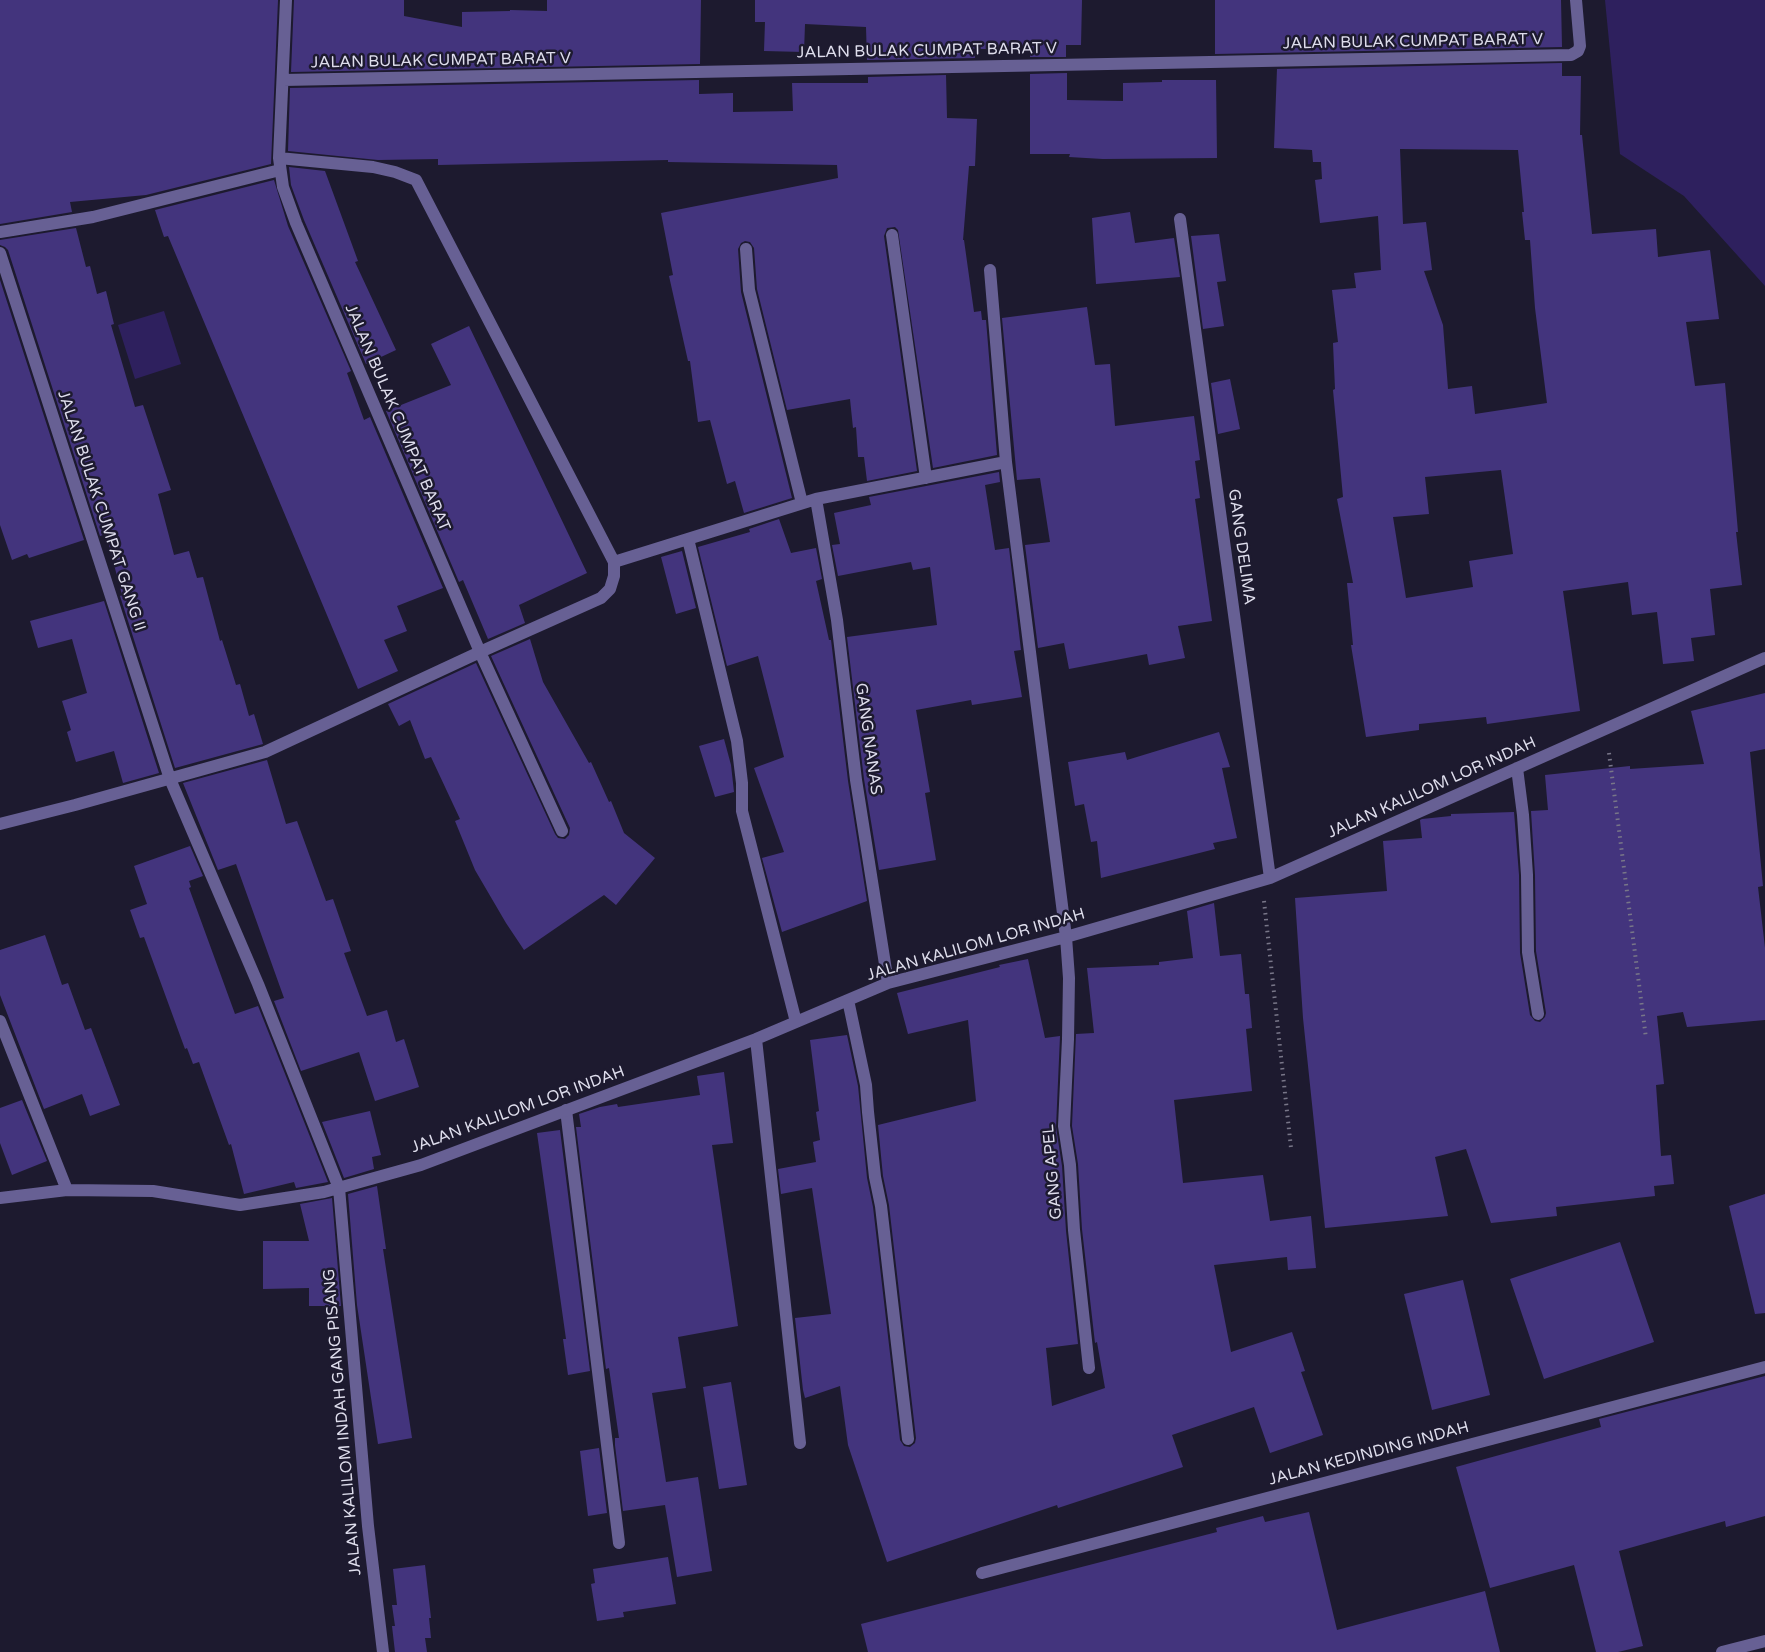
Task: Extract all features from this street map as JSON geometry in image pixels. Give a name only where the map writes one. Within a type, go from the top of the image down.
[{"type":"street","name":"JALAN BULAK CUMPAT BARAT","points":[[286,0],[279,164],[283,187],[480,652],[562,831]]},
{"type":"street","name":"JALAN BULAK CUMPAT BARAT V","points":[[283,80],[1571,55],[1578,51],[1580,46],[1576,0]]},
{"type":"street","points":[[0,232],[93,217],[279,164],[373,166],[416,180],[614,562],[615,576],[610,589],[601,598],[265,752],[0,824]]},
{"type":"street","name":"GANG DELIMA","points":[[1180,219],[1266,879]]},
{"type":"street","points":[[892,235],[926,478]]},
{"type":"street","points":[[746,249],[748,290],[802,503]]},
{"type":"street","name":"JALAN BULAK CUMPAT GANG II","points":[[0,253],[170,779],[258,984],[339,1188]]},
{"type":"street","name":"GANG APEL","points":[[990,270],[1006,462],[1066,937],[1069,978],[1064,1126],[1070,1165],[1074,1230],[1089,1368]]},
{"type":"street","points":[[614,562],[816,499],[1006,462]]},
{"type":"street","name":"GANG NANAS","points":[[816,499],[837,620],[856,780],[888,983]]},
{"type":"street","points":[[688,539],[737,741],[742,783],[742,811],[796,1022]]},
{"type":"street","name":"JALAN KALILOM LOR INDAH","points":[[0,1198],[68,1190],[153,1191],[240,1205],[275,1201],[339,1188],[421,1165],[756,1039],[888,983],[1066,937],[1266,879],[1765,658]]},
{"type":"street","points":[[1517,768],[1526,865],[1528,952],[1538,1014]]},
{"type":"street","points":[[848,1000],[866,1085],[875,1177],[881,1206],[908,1439]]},
{"type":"street","points":[[0,1022],[68,1190]]},
{"type":"street","points":[[756,1039],[800,1443]]},
{"type":"street","points":[[566,1110],[619,1543]]},
{"type":"street","name":"JALAN KALILOM INDAH GANG PISANG","points":[[339,1188],[368,1526],[384,1652]]},
{"type":"street","name":"JALAN KEDINDING INDAH","points":[[982,1573],[1765,1367]]},
{"type":"street","points":[[1722,1652],[1765,1641]]},
{"type":"path","points":[[1605,728],[1646,1038]]},
{"type":"path","points":[[1266,879],[1290,1148]]},
{"type":"shaded area","points":[[1605,0],[1765,0],[1765,286],[1684,196],[1620,154]]},
{"type":"shaded area","points":[[164,311],[181,364],[135,379],[118,325]]},
{"type":"building","points":[[0,0],[278,0],[271,164],[146,195],[70,202],[72,212],[0,224]]},
{"type":"building","points":[[294,0],[404,0],[404,16],[462,27],[462,12],[547,11],[547,0],[701,0],[700,64],[291,72]]},
{"type":"building","points":[[755,0],[1082,0],[1081,45],[1066,45],[1066,57],[1030,57],[1030,49],[974,49],[975,58],[867,60],[866,27],[805,24],[804,52],[764,51],[765,22],[755,22]]},
{"type":"building","points":[[1215,0],[1561,0],[1562,47],[1215,54]]},
{"type":"building","points":[[1562,63],[1562,76],[1581,76],[1580,135],[1582,135],[1592,234],[1656,229],[1658,257],[1710,250],[1719,319],[1686,322],[1695,386],[1725,383],[1742,585],[1710,589],[1715,635],[1691,638],[1694,661],[1663,664],[1657,612],[1632,615],[1628,582],[1563,591],[1580,711],[1487,724],[1486,717],[1419,724],[1419,730],[1366,737],[1351,645],[1353,645],[1347,583],[1353,583],[1337,499],[1343,497],[1333,390],[1335,389],[1333,343],[1338,342],[1332,290],[1356,288],[1354,273],[1381,270],[1378,216],[1320,223],[1315,180],[1322,179],[1321,162],[1313,162],[1312,150],[1274,148],[1277,69]],"holes":[[[1400,149],[1518,150],[1525,240],[1530,240],[1535,308],[1547,403],[1475,414],[1472,386],[1448,389],[1443,325],[1424,271],[1432,270],[1426,222],[1403,224]],[[1501,470],[1513,554],[1469,561],[1473,587],[1406,598],[1393,517],[1429,514],[1425,477]]]},
{"type":"building","points":[[1067,73],[1067,100],[1123,101],[1123,83],[1216,80],[1217,158],[1103,159],[1069,157],[1070,154],[1030,154],[1030,74]]},
{"type":"building","points":[[946,75],[947,118],[977,119],[975,166],[969,166],[963,240],[974,312],[981,311],[982,320],[986,320],[997,455],[933,468],[898,230],[895,227],[887,228],[884,236],[917,471],[867,481],[864,457],[858,457],[856,427],[853,428],[850,399],[787,410],[757,289],[754,248],[750,242],[745,241],[738,249],[741,292],[792,498],[744,513],[735,481],[727,484],[710,420],[698,422],[690,361],[688,361],[669,276],[673,275],[661,213],[838,178],[837,165],[668,162],[668,160],[438,165],[438,159],[378,160],[288,151],[290,88],[699,80],[699,94],[733,93],[733,112],[793,111],[792,83],[868,83],[868,77]]},
{"type":"building","points":[[289,167],[325,171],[358,261],[355,262],[396,350],[366,364],[304,220],[291,185]]},
{"type":"building","points":[[274,180],[288,226],[351,371],[347,373],[364,420],[370,417],[443,588],[397,606],[407,631],[384,640],[398,671],[358,689],[168,236],[164,237],[155,210]]},
{"type":"building","points":[[1130,212],[1135,243],[1174,238],[1180,277],[1096,284],[1092,218]]},
{"type":"building","points":[[76,228],[86,267],[90,266],[97,294],[106,291],[114,324],[111,325],[135,407],[143,405],[171,490],[158,494],[174,555],[189,551],[197,578],[203,577],[220,641],[222,640],[236,685],[240,684],[249,716],[254,714],[263,744],[175,768],[120,596],[122,595],[106,534],[100,536],[8,250],[0,245],[0,240]]},
{"type":"building","points":[[1219,234],[1226,281],[1217,282],[1224,326],[1203,329],[1191,236]]},
{"type":"building","points":[[0,280],[84,540],[29,558],[27,554],[12,560],[0,525]]},
{"type":"building","points":[[1087,307],[1095,365],[1110,364],[1115,426],[1194,416],[1200,460],[1195,461],[1200,498],[1195,499],[1212,621],[1178,626],[1185,658],[1149,665],[1147,654],[1069,669],[1064,643],[1038,648],[1025,545],[1050,542],[1040,478],[1017,480],[1002,318]]},
{"type":"building","points":[[469,326],[587,573],[519,605],[525,623],[488,639],[463,580],[459,582],[386,411],[451,385],[431,344]]},
{"type":"building","points":[[1230,379],[1240,429],[1218,434],[1211,383]]},
{"type":"building","points":[[999,472],[1000,482],[985,485],[995,550],[1009,548],[1021,650],[1014,651],[1022,697],[972,705],[971,700],[916,710],[930,792],[925,793],[936,860],[879,870],[864,779],[847,637],[937,625],[930,567],[913,570],[911,562],[838,576],[832,545],[840,544],[834,513],[871,505],[869,497]]},
{"type":"building","points":[[779,519],[791,553],[816,548],[822,579],[816,581],[829,640],[831,640],[848,781],[867,901],[782,932],[762,858],[784,852],[754,768],[784,757],[758,656],[727,666],[698,547],[750,532],[749,529]]},
{"type":"building","points":[[682,551],[696,608],[676,614],[661,557]]},
{"type":"building","points":[[104,601],[159,773],[123,783],[114,751],[76,762],[67,732],[71,730],[62,701],[87,693],[72,639],[38,648],[30,621]]},
{"type":"building","points":[[530,639],[543,682],[589,763],[591,762],[624,833],[655,858],[616,905],[604,895],[524,950],[475,870],[455,821],[460,819],[431,757],[425,759],[410,720],[399,726],[388,704],[476,663],[555,834],[558,838],[565,839],[569,835],[570,828],[491,656]]},
{"type":"building","points":[[1765,693],[1765,749],[1750,752],[1763,886],[1758,887],[1765,948],[1765,1020],[1687,1027],[1683,1012],[1657,1016],[1664,1084],[1656,1085],[1661,1156],[1671,1155],[1674,1184],[1654,1186],[1655,1196],[1556,1207],[1557,1216],[1491,1223],[1466,1149],[1435,1157],[1448,1216],[1325,1228],[1303,1018],[1295,898],[1387,891],[1383,841],[1422,838],[1420,820],[1422,819],[1451,816],[1451,814],[1514,812],[1519,875],[1520,953],[1530,1015],[1535,1021],[1540,1022],[1546,1013],[1536,951],[1531,811],[1548,810],[1545,775],[1630,766],[1630,769],[1704,764],[1691,711]]},
{"type":"building","points":[[1219,732],[1230,767],[1222,768],[1237,838],[1213,843],[1215,849],[1101,878],[1097,841],[1091,842],[1084,804],[1075,806],[1068,762],[1125,752],[1127,760]]},
{"type":"building","points":[[724,739],[731,765],[734,792],[715,797],[699,746]]},
{"type":"building","points":[[267,760],[286,824],[297,821],[326,901],[333,899],[351,951],[344,953],[367,1016],[387,1010],[396,1042],[404,1039],[419,1087],[375,1101],[359,1052],[301,1071],[274,1001],[284,998],[236,864],[218,870],[183,783]]},
{"type":"building","points":[[190,846],[203,876],[189,881],[191,887],[189,888],[235,1014],[258,1006],[328,1182],[296,1188],[294,1182],[244,1194],[231,1144],[229,1145],[199,1062],[193,1064],[187,1048],[185,1049],[144,937],[140,938],[130,910],[147,904],[134,866]]},
{"type":"building","points":[[1214,903],[1220,956],[1241,954],[1245,994],[1249,994],[1252,1028],[1246,1029],[1252,1091],[1174,1100],[1183,1183],[1263,1175],[1270,1221],[1311,1216],[1316,1268],[1288,1270],[1287,1257],[1214,1265],[1231,1352],[1292,1332],[1305,1371],[1301,1372],[1323,1435],[1270,1453],[1254,1407],[1172,1435],[1183,1467],[1058,1508],[1057,1505],[887,1562],[848,1445],[840,1386],[805,1398],[803,1390],[795,1318],[831,1314],[812,1188],[781,1194],[778,1169],[816,1162],[813,1142],[820,1140],[816,1112],[819,1111],[810,1040],[847,1035],[858,1086],[867,1178],[873,1207],[900,1440],[904,1446],[910,1447],[915,1443],[916,1438],[878,1125],[976,1101],[968,1020],[908,1034],[897,993],[1028,959],[1045,1038],[1060,1036],[1056,1127],[1062,1166],[1066,1231],[1078,1344],[1046,1348],[1052,1406],[1105,1388],[1097,1342],[1095,1343],[1082,1229],[1078,1164],[1072,1126],[1076,1034],[1094,1033],[1087,968],[1159,965],[1159,962],[1193,958],[1187,911]]},
{"type":"building","points":[[45,935],[62,985],[68,983],[85,1030],[91,1028],[120,1105],[90,1116],[82,1094],[44,1109],[0,995],[0,950]]},
{"type":"building","points":[[724,1072],[733,1143],[712,1145],[738,1326],[678,1337],[686,1388],[652,1393],[666,1482],[698,1477],[712,1571],[677,1577],[665,1505],[623,1511],[615,1445],[615,1438],[619,1438],[609,1368],[606,1369],[576,1127],[581,1127],[579,1114],[600,1107],[617,1104],[618,1107],[700,1095],[697,1076]]},
{"type":"building","points":[[22,1100],[47,1161],[12,1175],[0,1143],[0,1108]]},
{"type":"building","points":[[370,1111],[381,1155],[372,1157],[374,1169],[344,1178],[322,1122]]},
{"type":"building","points":[[560,1130],[590,1371],[568,1375],[563,1339],[566,1339],[537,1133]]},
{"type":"building","points":[[377,1186],[386,1249],[383,1249],[412,1438],[378,1444],[357,1305],[348,1194]]},
{"type":"building","points":[[1765,1194],[1765,1313],[1755,1314],[1729,1206]]},
{"type":"building","points":[[332,1198],[341,1306],[309,1306],[309,1288],[263,1289],[263,1241],[309,1241],[300,1204]]},
{"type":"building","points":[[1620,1242],[1654,1342],[1544,1379],[1510,1279]]},
{"type":"building","points":[[1463,1280],[1490,1395],[1432,1410],[1404,1294]]},
{"type":"building","points":[[1765,1376],[1765,1516],[1726,1527],[1725,1521],[1619,1551],[1643,1646],[1618,1652],[1596,1652],[1574,1565],[1490,1588],[1456,1467],[1601,1427],[1599,1419]]},
{"type":"building","points":[[731,1382],[747,1485],[719,1489],[703,1387]]},
{"type":"building","points":[[599,1448],[607,1513],[588,1516],[580,1451]]},
{"type":"building","points":[[1309,1512],[1337,1630],[1485,1591],[1500,1652],[868,1652],[861,1624],[1217,1532],[1216,1528],[1263,1516],[1265,1522]]},
{"type":"building","points":[[668,1557],[676,1604],[623,1612],[624,1617],[597,1621],[591,1584],[595,1583],[593,1569]]},
{"type":"building","points":[[425,1565],[431,1618],[429,1618],[431,1638],[425,1638],[427,1652],[395,1652],[392,1605],[397,1605],[393,1569]]}]
